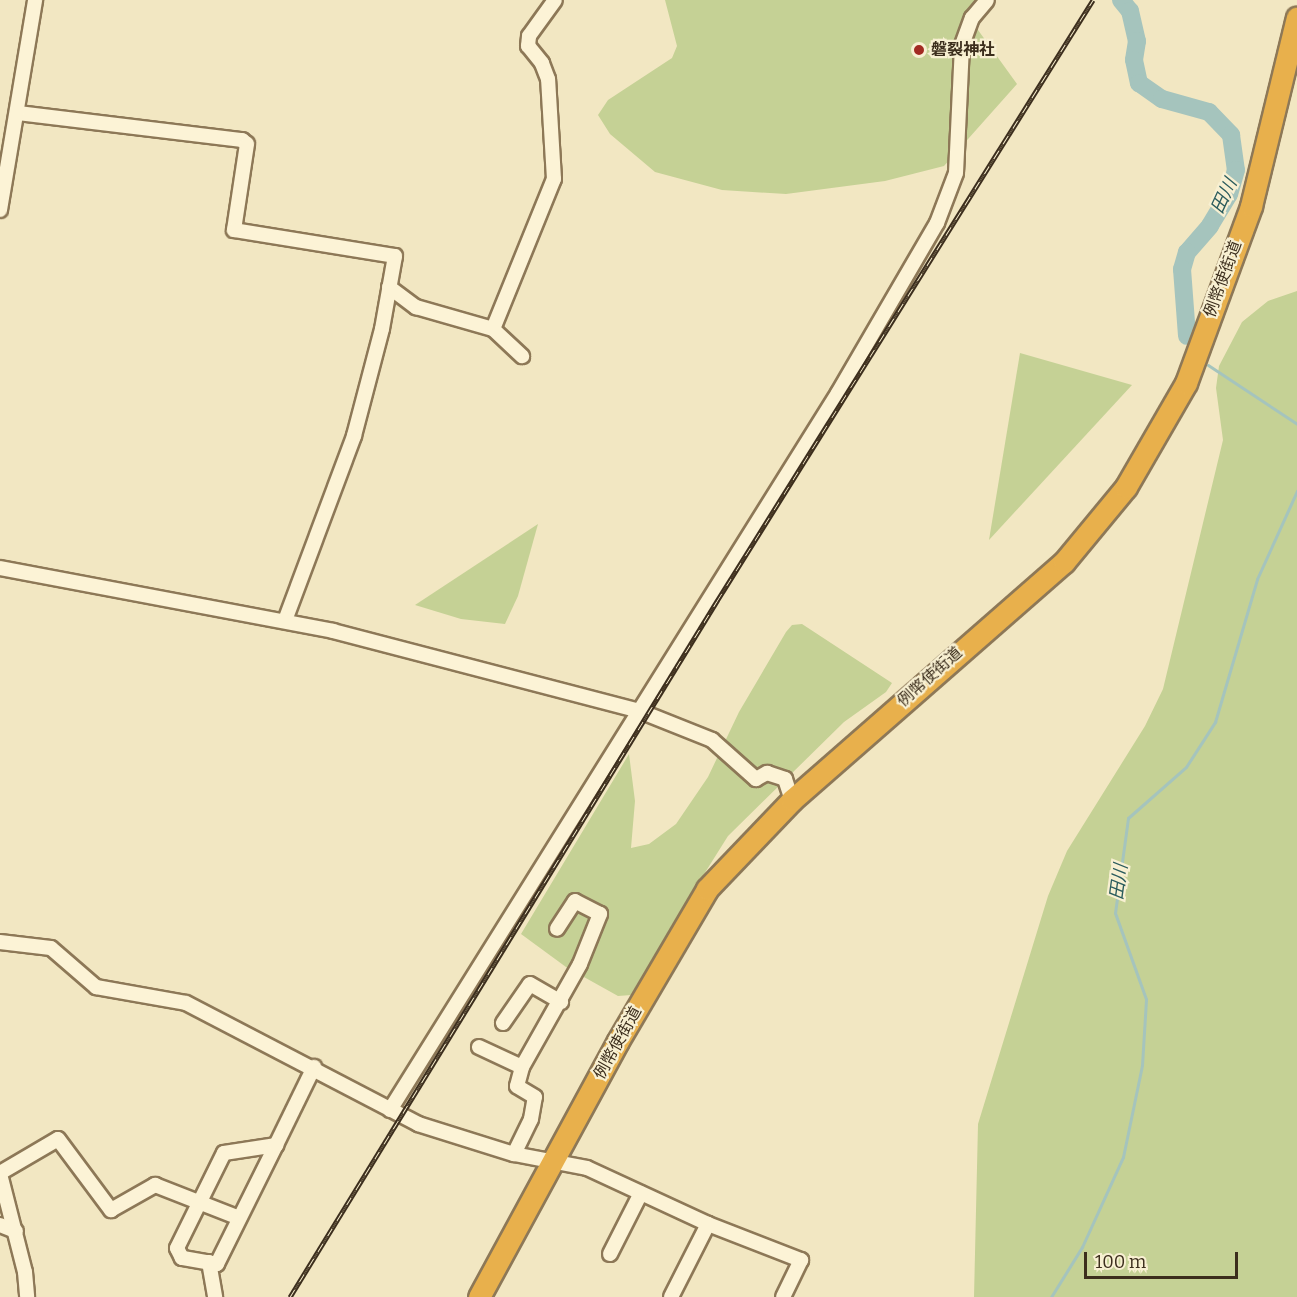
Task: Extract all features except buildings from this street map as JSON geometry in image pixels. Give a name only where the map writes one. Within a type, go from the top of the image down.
[{"type":"highway","name":"例幣使街道","points":[[479,1297],[618,1041],[707,889],[792,800],[1064,561],[1126,487],[1186,383],[1251,206],[1297,18]]},
{"type":"street","points":[[0,210],[18,113],[35,0]]},
{"type":"street","points":[[493,329],[554,179],[548,79],[542,63],[528,46],[529,36],[555,0]]},
{"type":"street","points":[[390,1110],[637,710],[838,393],[937,223],[956,173],[962,45],[972,18],[987,0]]},
{"type":"street","points":[[18,113],[242,140],[247,144],[234,230],[395,256],[354,436],[285,621]]},
{"type":"street","points":[[389,287],[416,307],[493,329],[522,356]]},
{"type":"street","points":[[0,568],[285,621],[637,710],[712,740],[756,779],[766,773],[785,779],[792,800]]},
{"type":"street","points":[[514,1154],[531,1119],[535,1097],[517,1086],[522,1067],[561,1002],[600,914],[575,901],[556,929]]},
{"type":"street","points":[[0,942],[51,948],[96,987],[186,1003],[314,1067],[418,1125],[514,1154],[587,1168],[708,1224],[801,1260],[783,1297]]},
{"type":"street","points":[[502,1023],[530,984],[561,1002]]},
{"type":"street","points":[[479,1047],[522,1067]]},
{"type":"street","points":[[276,1145],[224,1153],[177,1248],[182,1258],[217,1264],[239,1218],[276,1145],[314,1067]]},
{"type":"street","points":[[27,1297],[16,1232],[0,1174],[58,1139],[111,1210],[155,1185],[239,1218]]},
{"type":"street","points":[[610,1254],[641,1193]]},
{"type":"street","points":[[671,1297],[708,1224]]},
{"type":"street","points":[[0,1225],[16,1232]]},
{"type":"street","points":[[208,1263],[215,1297]]},
{"type":"green space","points":[[665,0],[978,0],[978,30],[1017,84],[944,166],[885,181],[786,194],[722,190],[655,172],[610,134],[598,115],[608,100],[672,58],[677,46]]},
{"type":"green space","points":[[1297,291],[1297,1297],[974,1297],[978,1124],[1048,896],[1067,851],[1145,726],[1163,689],[1223,440],[1216,388],[1219,366],[1242,322],[1268,301]]},
{"type":"green space","points":[[1020,353],[1132,385],[989,540]]},
{"type":"green space","points":[[538,524],[518,596],[505,624],[461,619],[415,605]]},
{"type":"green space","points":[[802,624],[892,683],[886,692],[844,722],[728,836],[684,906],[645,994],[618,996],[566,967],[521,934],[629,754],[635,801],[631,848],[649,844],[676,824],[708,777],[739,712],[786,632],[792,625]]},
{"type":"waterway","name":"田川","points":[[1121,0],[1130,11],[1137,41],[1134,60],[1139,83],[1162,99],[1209,112],[1231,135],[1236,170],[1229,194],[1210,226],[1187,252],[1182,269],[1187,336]]},
{"type":"waterway","name":"田川","points":[[1208,365],[1297,424]]},
{"type":"waterway","name":"田川","points":[[1051,1297],[1082,1247],[1123,1157],[1142,1065],[1146,999],[1115,913],[1128,818],[1186,767],[1215,722],[1257,579],[1297,491]]},
{"type":"railway","points":[[290,1297],[717,601],[1093,0]]},
{"type":"place","name":"磐裂神社","points":[[919,50]]}]
